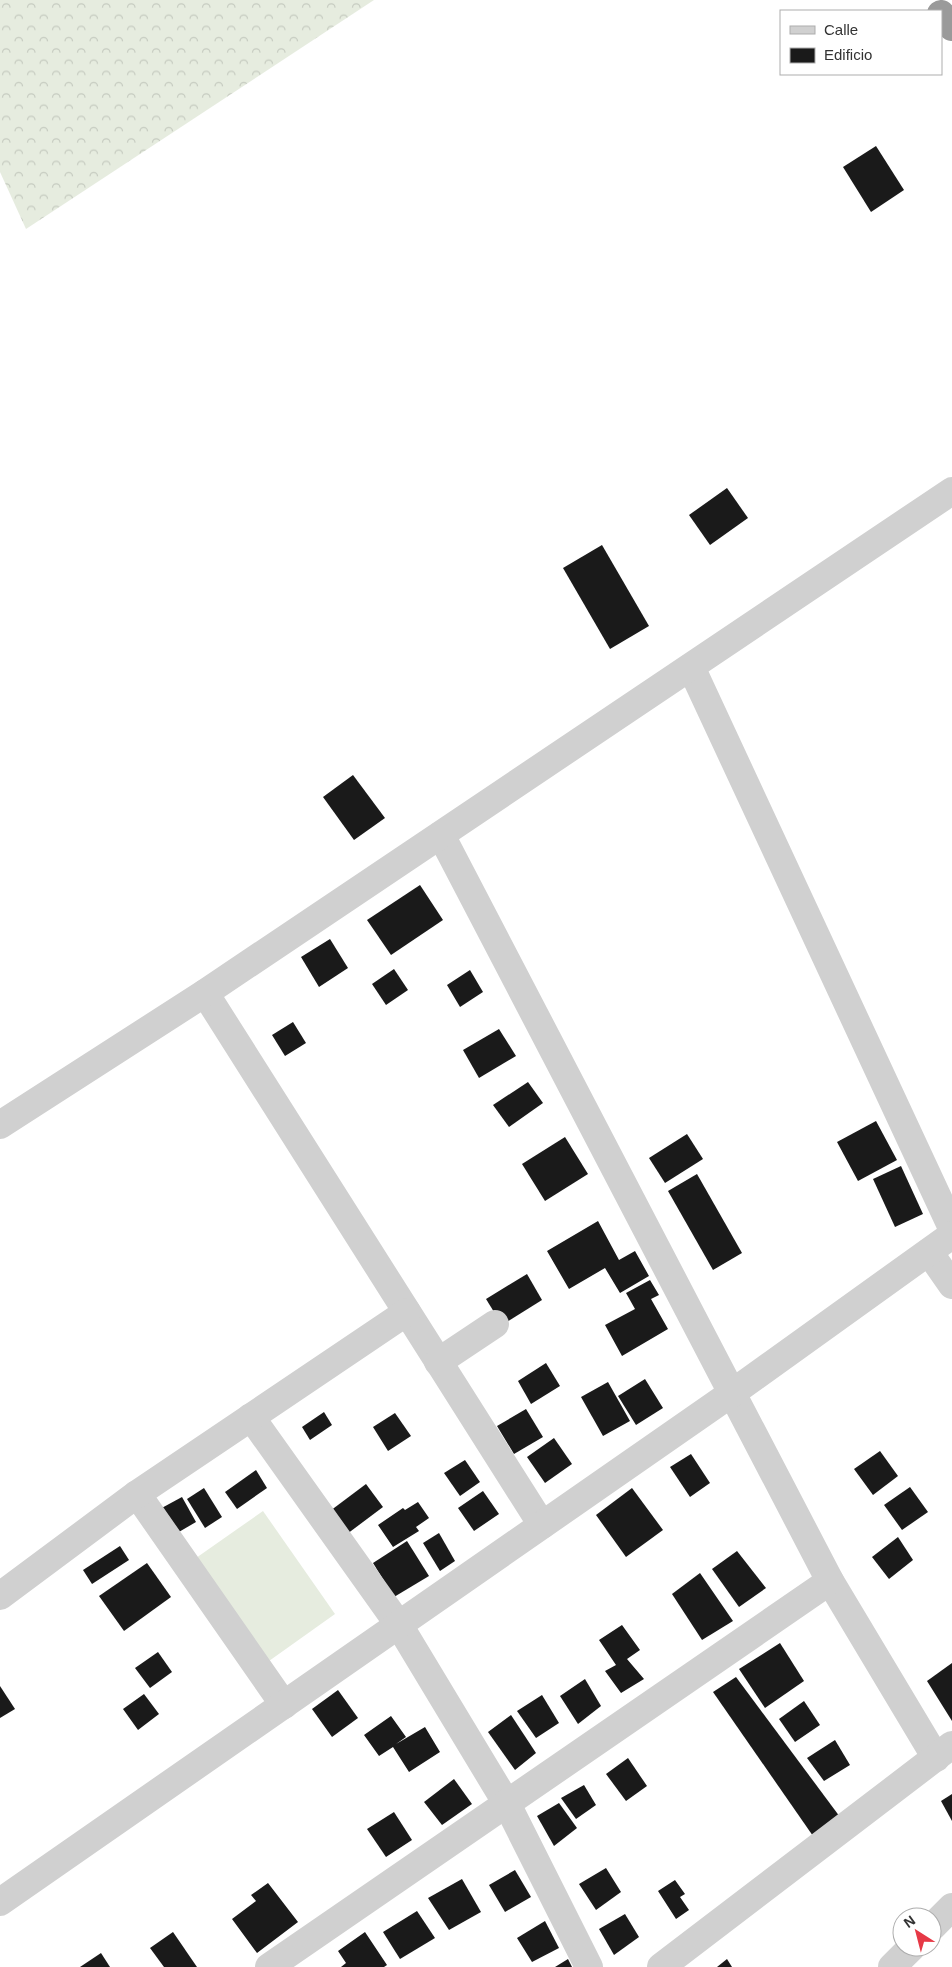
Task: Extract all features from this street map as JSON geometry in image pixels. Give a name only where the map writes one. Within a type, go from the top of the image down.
[{"type":"highway","points":[[928,0],[937,10]]},
{"type":"highway","points":[[942,15],[952,27]]},
{"type":"street","points":[[0,1125],[205,993],[952,491]]},
{"type":"street","points":[[691,667],[952,1228]]},
{"type":"street","points":[[441,835],[830,1581],[944,1751],[661,1967]]},
{"type":"street","points":[[205,993],[542,1525]]},
{"type":"street","points":[[0,1902],[732,1393],[952,1235]]},
{"type":"street","points":[[928,1252],[952,1285]]},
{"type":"street","points":[[0,1596],[137,1494],[407,1312]]},
{"type":"street","points":[[438,1362],[495,1324]]},
{"type":"street","points":[[251,1417],[399,1625],[506,1804],[589,1967]]},
{"type":"street","points":[[137,1494],[284,1705]]},
{"type":"street","points":[[269,1967],[830,1581]]},
{"type":"street","points":[[942,1917],[952,1907]]},
{"type":"street","points":[[892,1967],[902,1957]]},
{"type":"green space","points":[[0,0],[374,0],[26,229],[0,172]]},
{"type":"green space","points":[[263,1511],[335,1614],[269,1661],[196,1558]]},
{"type":"building","points":[[876,146],[904,190],[871,212],[843,167]]},
{"type":"building","points":[[727,488],[748,518],[710,545],[689,515]]},
{"type":"building","points":[[602,545],[649,626],[610,649],[563,568]]},
{"type":"building","points":[[353,775],[385,818],[354,840],[323,797]]},
{"type":"building","points":[[420,885],[443,920],[391,955],[367,920]]},
{"type":"building","points":[[330,939],[348,968],[319,987],[301,957]]},
{"type":"building","points":[[394,969],[408,990],[386,1005],[372,984]]},
{"type":"building","points":[[470,970],[483,992],[460,1007],[447,985]]},
{"type":"building","points":[[293,1022],[306,1043],[285,1056],[272,1035]]},
{"type":"building","points":[[499,1029],[516,1056],[479,1078],[463,1050]]},
{"type":"building","points":[[528,1082],[543,1103],[509,1127],[493,1105]]},
{"type":"building","points":[[876,1121],[897,1160],[858,1181],[837,1142]]},
{"type":"building","points":[[687,1134],[703,1159],[665,1183],[649,1158]]},
{"type":"building","points":[[565,1137],[588,1174],[545,1201],[522,1164]]},
{"type":"building","points":[[901,1166],[923,1214],[895,1227],[873,1179]]},
{"type":"building","points":[[697,1174],[742,1253],[713,1270],[668,1191]]},
{"type":"building","points":[[598,1221],[619,1260],[635,1251],[649,1276],[620,1293],[605,1268],[569,1289],[547,1251]]},
{"type":"building","points":[[527,1274],[542,1300],[502,1325],[486,1299]]},
{"type":"building","points":[[650,1280],[659,1295],[651,1299],[668,1329],[622,1356],[605,1325],[635,1309],[626,1293]]},
{"type":"building","points":[[546,1363],[560,1386],[531,1404],[518,1381]]},
{"type":"building","points":[[645,1379],[663,1408],[636,1425],[618,1396]]},
{"type":"building","points":[[608,1382],[630,1421],[603,1436],[581,1397]]},
{"type":"building","points":[[526,1409],[543,1437],[514,1454],[497,1426]]},
{"type":"building","points":[[324,1412],[332,1425],[310,1440],[302,1427]]},
{"type":"building","points":[[395,1413],[411,1436],[388,1451],[373,1427]]},
{"type":"building","points":[[554,1438],[572,1464],[545,1483],[527,1457]]},
{"type":"building","points":[[880,1451],[898,1476],[873,1495],[854,1469]]},
{"type":"building","points":[[691,1454],[710,1483],[690,1497],[670,1467]]},
{"type":"building","points":[[465,1460],[480,1482],[460,1496],[444,1473]]},
{"type":"building","points":[[256,1470],[267,1488],[237,1509],[225,1492]]},
{"type":"building","points":[[366,1484],[383,1507],[347,1534],[330,1511]]},
{"type":"building","points":[[910,1487],[928,1512],[902,1530],[884,1505]]},
{"type":"building","points":[[204,1488],[222,1517],[205,1528],[187,1499]]},
{"type":"building","points":[[632,1488],[663,1530],[626,1557],[596,1515]]},
{"type":"building","points":[[483,1491],[499,1514],[474,1531],[458,1508]]},
{"type":"building","points":[[182,1497],[196,1522],[172,1536],[158,1510]]},
{"type":"building","points":[[418,1502],[429,1518],[416,1527],[419,1531],[393,1547],[378,1525],[403,1508],[405,1510]]},
{"type":"building","points":[[439,1533],[455,1561],[440,1571],[423,1543]]},
{"type":"building","points":[[898,1537],[913,1560],[889,1579],[872,1557]]},
{"type":"building","points":[[407,1541],[429,1576],[394,1597],[373,1563]]},
{"type":"building","points":[[120,1546],[129,1560],[92,1584],[83,1570]]},
{"type":"building","points":[[737,1551],[766,1588],[739,1607],[712,1569]]},
{"type":"building","points":[[147,1563],[171,1597],[124,1631],[99,1596]]},
{"type":"building","points":[[700,1573],[733,1621],[702,1640],[672,1594]]},
{"type":"building","points":[[622,1625],[640,1650],[627,1659],[644,1679],[621,1693],[605,1671],[616,1665],[599,1640]]},
{"type":"building","points":[[780,1643],[804,1681],[765,1708],[739,1669]]},
{"type":"building","points":[[158,1652],[172,1672],[150,1688],[135,1668]]},
{"type":"building","points":[[952,1663],[952,1721],[927,1681]]},
{"type":"building","points":[[736,1677],[840,1817],[813,1836],[713,1692]]},
{"type":"building","points":[[585,1679],[601,1706],[578,1724],[560,1696]]},
{"type":"building","points":[[0,1686],[15,1709],[0,1718]]},
{"type":"building","points":[[338,1690],[358,1718],[332,1737],[312,1709]]},
{"type":"building","points":[[144,1694],[159,1714],[138,1730],[123,1709]]},
{"type":"building","points":[[542,1695],[559,1723],[536,1738],[517,1711]]},
{"type":"building","points":[[804,1701],[820,1725],[795,1742],[779,1719]]},
{"type":"building","points":[[511,1715],[536,1753],[515,1770],[488,1732]]},
{"type":"building","points":[[391,1716],[406,1737],[396,1744],[425,1727],[440,1752],[409,1772],[393,1747],[379,1756],[364,1735]]},
{"type":"building","points":[[835,1740],[850,1765],[824,1781],[807,1758]]},
{"type":"building","points":[[628,1758],[647,1786],[626,1801],[606,1774]]},
{"type":"building","points":[[454,1779],[472,1804],[442,1825],[424,1802]]},
{"type":"building","points":[[584,1785],[596,1805],[576,1819],[561,1798]]},
{"type":"building","points":[[952,1794],[952,1821],[941,1801]]},
{"type":"building","points":[[559,1803],[577,1828],[554,1846],[537,1816]]},
{"type":"building","points":[[394,1812],[412,1840],[386,1857],[367,1829]]},
{"type":"building","points":[[606,1868],[621,1892],[596,1910],[579,1884]]},
{"type":"building","points":[[515,1870],[531,1897],[505,1912],[489,1885]]},
{"type":"building","points":[[462,1879],[481,1912],[449,1930],[428,1898]]},
{"type":"building","points":[[675,1880],[685,1894],[680,1897],[689,1910],[676,1919],[658,1891]]},
{"type":"building","points":[[268,1883],[298,1922],[257,1953],[232,1919],[256,1901],[251,1895]]},
{"type":"building","points":[[417,1911],[435,1938],[400,1959],[383,1932]]},
{"type":"building","points":[[625,1914],[639,1937],[614,1955],[599,1929]]},
{"type":"building","points":[[545,1921],[559,1948],[532,1962],[517,1938]]},
{"type":"building","points":[[173,1932],[197,1967],[164,1967],[150,1948]]},
{"type":"building","points":[[365,1932],[387,1965],[384,1967],[341,1967],[346,1963],[338,1951]]},
{"type":"building","points":[[101,1953],[110,1967],[80,1967]]},
{"type":"building","points":[[568,1959],[572,1967],[555,1967]]},
{"type":"building","points":[[727,1959],[732,1967],[717,1967]]}]
